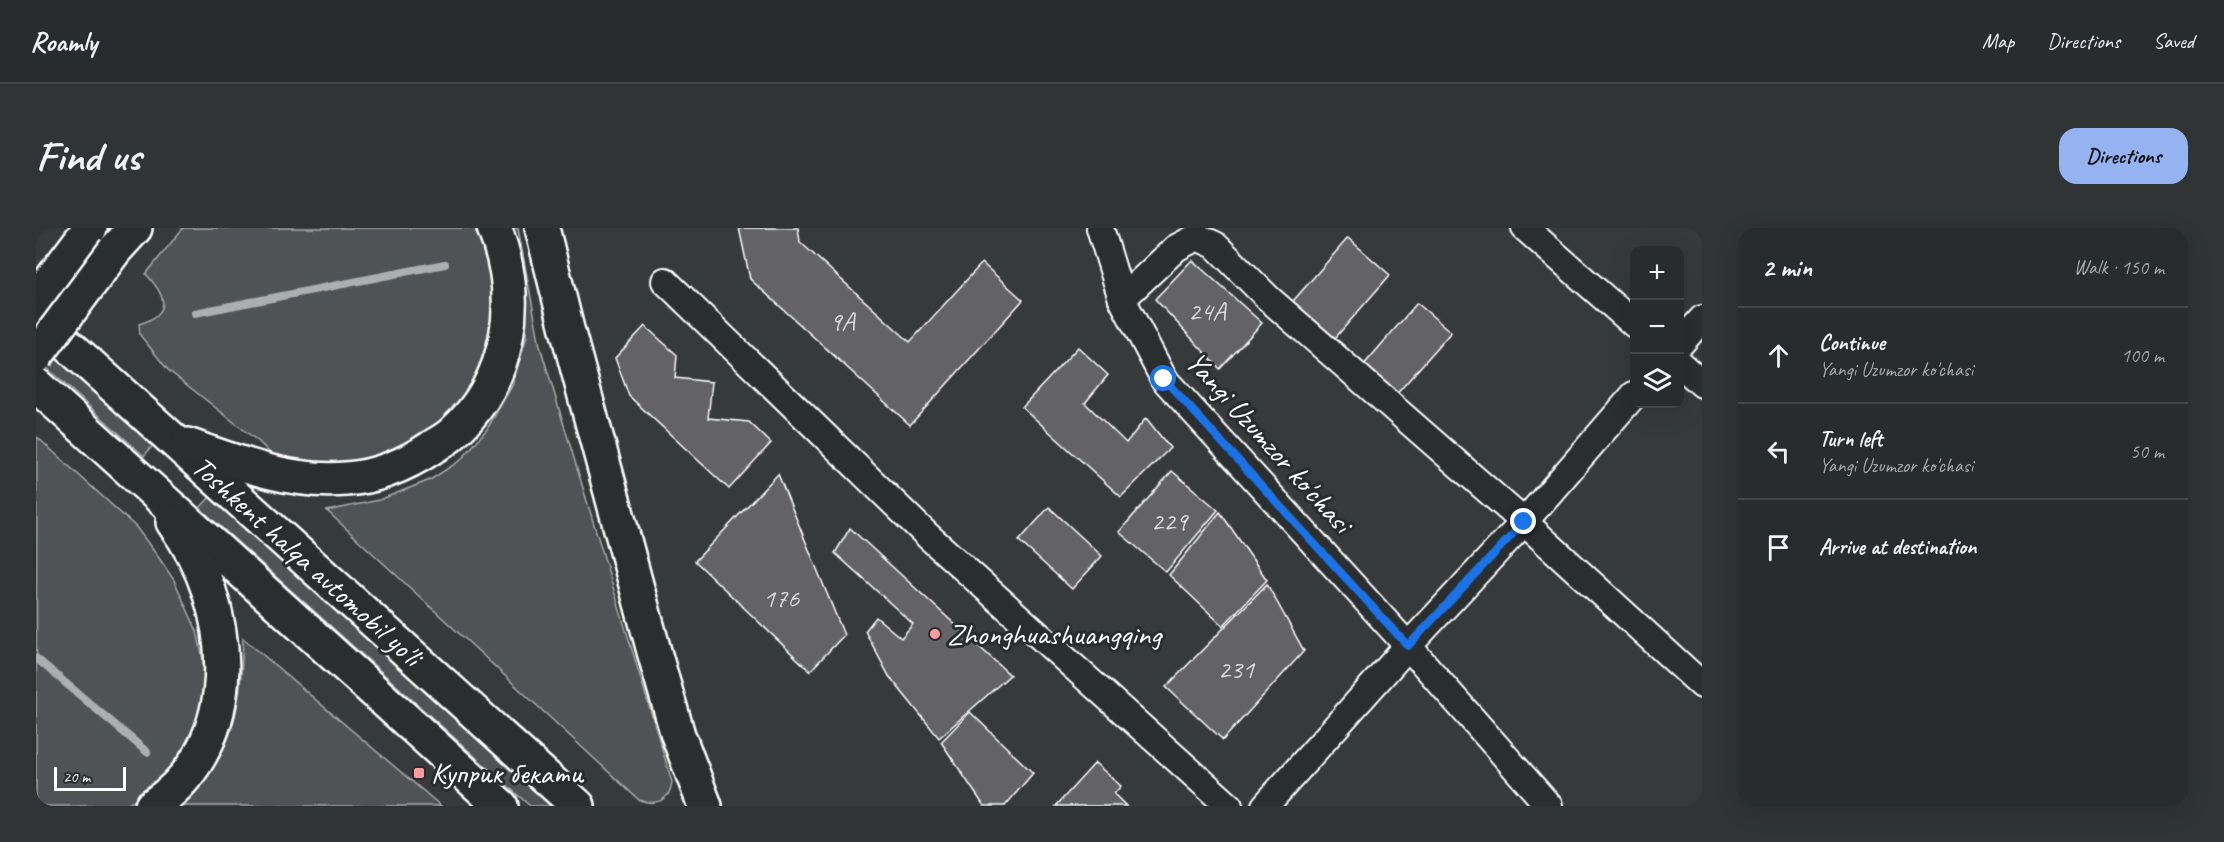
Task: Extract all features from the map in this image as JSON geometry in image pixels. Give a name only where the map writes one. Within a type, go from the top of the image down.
[{"type":"main road","points":[[174,441],[239,463],[297,478],[322,480],[347,479],[373,474],[398,467],[426,451],[453,433],[476,407],[495,378],[505,347],[510,320],[509,290],[505,262],[494,228]]},
{"type":"main road","points":[[542,228],[655,655],[678,735],[705,806]]},
{"type":"main road","points":[[36,300],[89,229]]},
{"type":"main road","points":[[36,356],[125,239]]},
{"type":"main road","name":"Toshkent halqa avtomobil yo'li","points":[[36,316],[578,806]]},
{"type":"main road","name":"Toshkent halqa avtomobil yo'li","points":[[36,386],[501,806]]},
{"type":"main road","points":[[143,482],[179,530],[194,555],[214,609],[223,666],[221,695],[213,727],[198,759],[179,782],[152,806]]},
{"type":"street","name":"Yangi Uzumzor ko'chasi","points":[[1100,228],[1122,299],[1164,379],[1408,646],[1549,806]]},
{"type":"street","points":[[1525,228],[1630,320]]},
{"type":"street","points":[[1122,299],[1176,248],[1197,237],[1215,245],[1268,298],[1524,522],[1702,685]]},
{"type":"street","points":[[665,281],[928,536],[1229,806]]},
{"type":"street","points":[[1684,339],[1702,319]]},
{"type":"street","points":[[1684,368],[1702,384]]},
{"type":"street","points":[[1265,806],[1408,646],[1524,522],[1630,401]]},
{"type":"shaded area","points":[[183,228],[478,228],[492,260],[497,314],[484,366],[456,412],[414,446],[364,465],[311,467],[276,459],[259,442],[168,370],[140,335],[139,324],[157,315],[163,303],[158,290],[146,274]]},
{"type":"shaded area","points":[[508,228],[518,228],[540,346],[672,782],[665,798],[656,802],[639,800],[327,511],[379,500],[430,480],[461,460],[487,429],[512,386],[527,336],[521,283]]},
{"type":"shaded area","points":[[36,337],[154,444],[144,456],[36,358]]},
{"type":"shaded area","points":[[37,437],[136,527],[174,580],[197,631],[203,659],[204,686],[201,711],[194,733],[165,776],[145,794],[125,806],[36,806]]},
{"type":"shaded area","points":[[210,497],[551,806],[530,806],[200,508]]},
{"type":"shaded area","points":[[243,638],[441,806],[179,806],[213,768],[224,749],[231,730],[240,688]]},
{"type":"building","points":[[739,228],[798,228],[800,242],[910,342],[982,263],[1023,300],[910,425],[750,279]]},
{"type":"building","points":[[1348,238],[1390,275],[1329,345],[1287,308]]},
{"type":"building","points":[[1192,260],[1262,323],[1220,369],[1155,299]]},
{"type":"building","points":[[1417,303],[1451,332],[1395,396],[1362,367]]},
{"type":"building","points":[[645,326],[677,355],[675,378],[712,382],[708,418],[749,422],[771,443],[729,489],[629,396],[615,358]]},
{"type":"building","points":[[1078,347],[1108,375],[1085,403],[1126,443],[1146,418],[1170,448],[1121,497],[1022,407]]},
{"type":"building","points":[[1172,471],[1218,510],[1166,572],[1119,532]]},
{"type":"building","points":[[778,474],[844,635],[810,671],[695,561]]},
{"type":"building","points":[[1049,507],[1102,556],[1072,589],[1019,541]]},
{"type":"building","points":[[1220,512],[1267,580],[1223,626],[1169,575]]},
{"type":"building","name":"Zhonghuashuangqing","points":[[850,528],[1010,675],[939,738],[889,676],[865,631],[876,617],[901,638],[913,624],[835,553]]},
{"type":"building","points":[[1267,584],[1304,651],[1223,740],[1166,687]]},
{"type":"building","points":[[970,712],[1033,773],[1005,806],[984,806],[941,742]]},
{"type":"building","points":[[1095,763],[1121,786],[1114,794],[1126,806],[1056,806]]},
{"type":"waterway","points":[[195,313],[445,264]]},
{"type":"waterway","points":[[36,658],[147,752]]},
{"type":"place","name":"Zhonghuashuangqing","points":[[935,634]]},
{"type":"place","name":"Куприк бекати","points":[[419,773]]},
{"type":"route","points":[[1164,379],[1408,646],[1524,522]]}]
